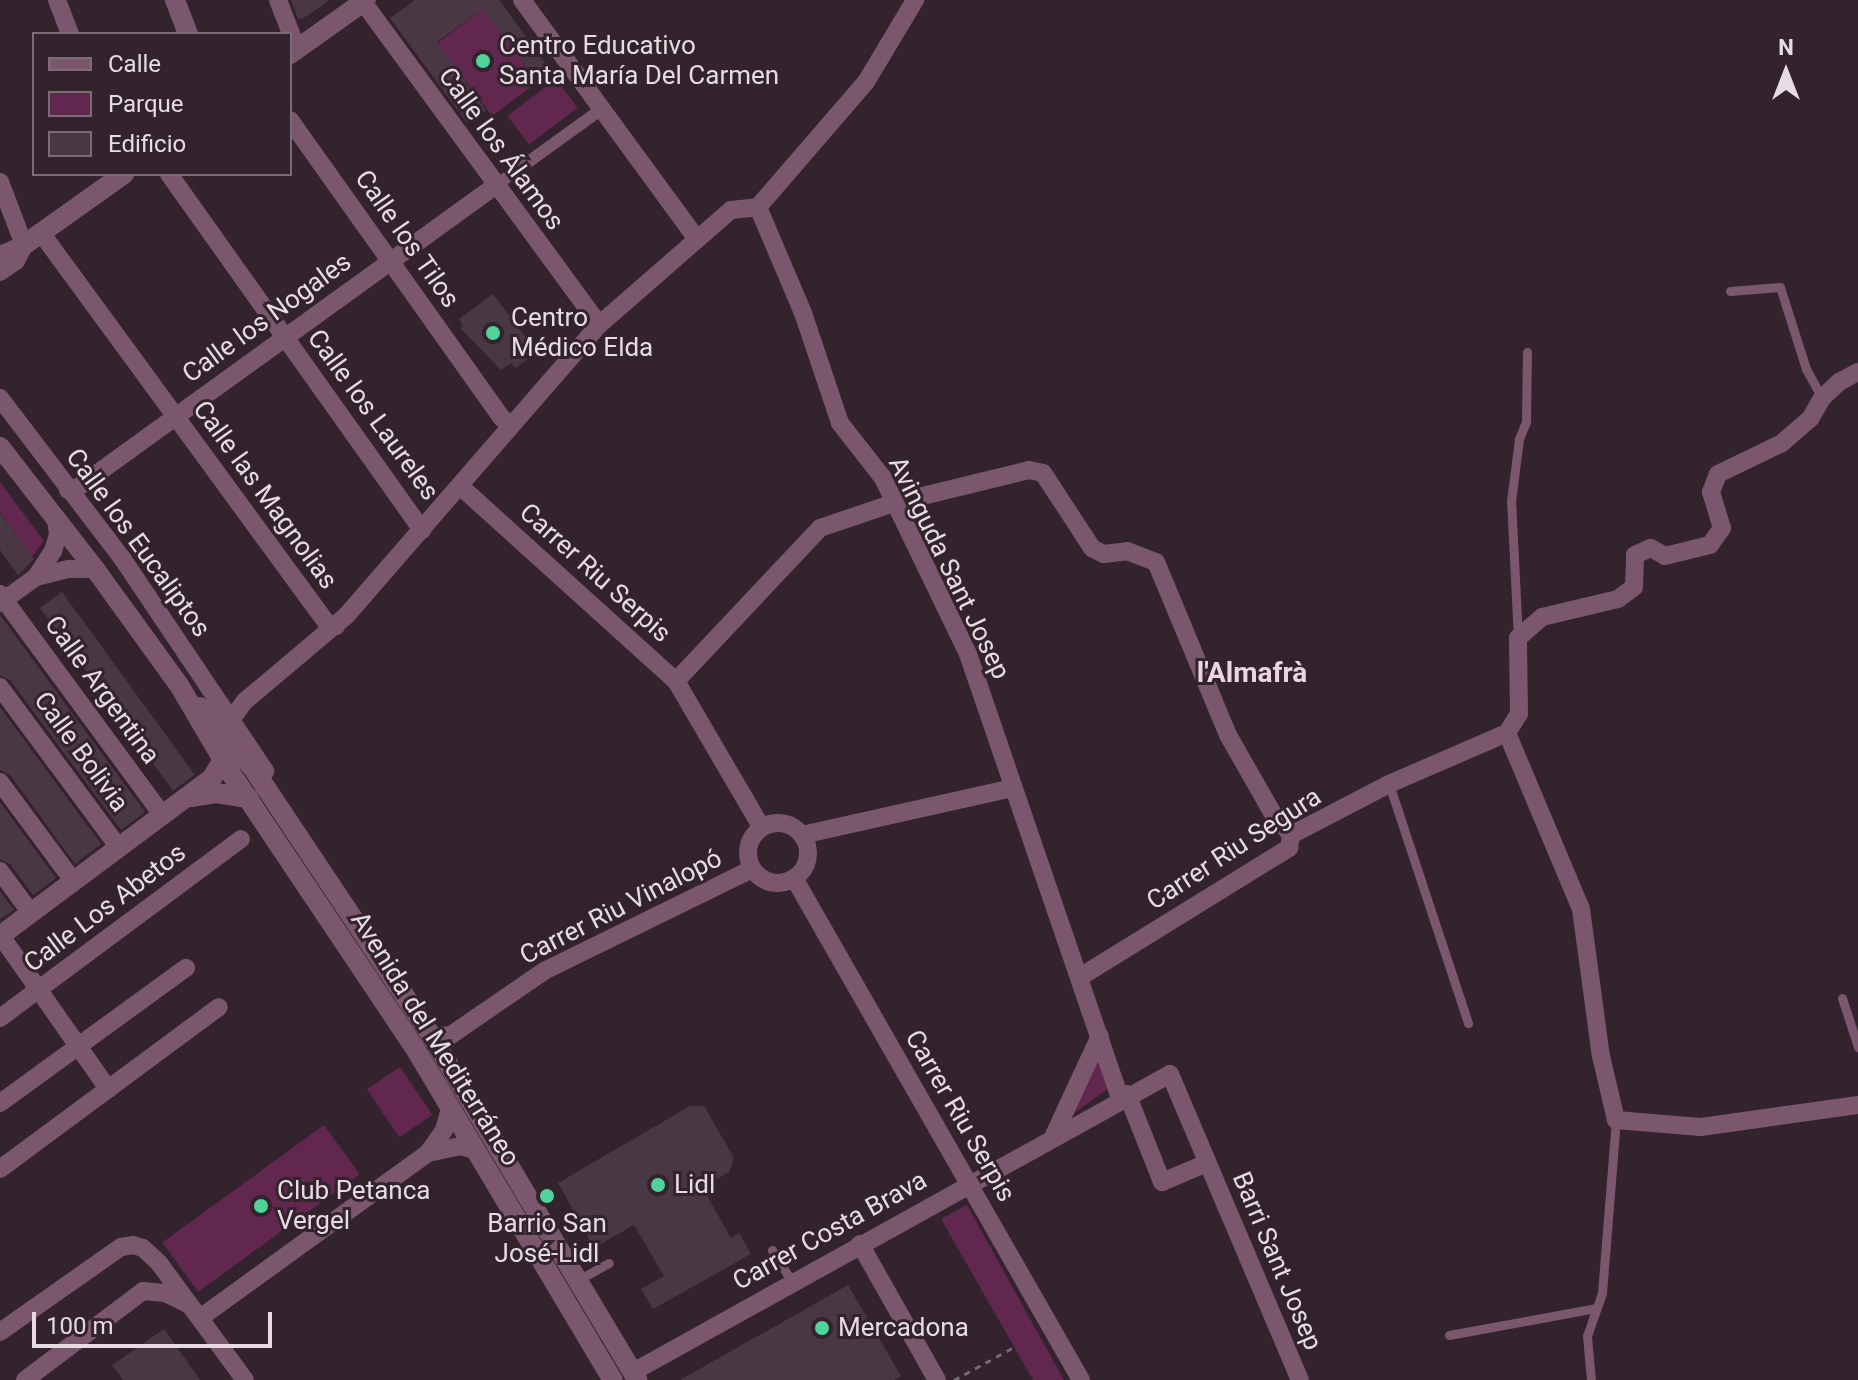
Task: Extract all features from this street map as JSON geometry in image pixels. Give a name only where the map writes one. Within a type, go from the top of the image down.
[{"type":"street","points":[[57,0],[69,32]]},
{"type":"street","points":[[175,0],[187,32]]},
{"type":"street","points":[[278,0],[288,32]]},
{"type":"street","points":[[522,0],[697,239]]},
{"type":"street","points":[[108,1089],[0,936],[224,769],[230,730],[245,701],[336,626],[599,325],[731,210],[758,207],[866,82],[915,0]]},
{"type":"street","points":[[294,52],[365,1]]},
{"type":"street","name":"Calle los Álamos","points":[[365,1],[495,186],[599,325]]},
{"type":"street","points":[[495,186],[603,108]]},
{"type":"street","name":"Calle los Tilos","points":[[292,123],[501,417],[511,426]]},
{"type":"street","points":[[0,255],[42,234],[121,176]]},
{"type":"street","name":"Calle los Laureles","points":[[170,176],[422,530]]},
{"type":"street","points":[[0,182],[24,245],[16,261],[0,272]]},
{"type":"street","name":"Calle los Nogales","points":[[68,490],[77,488],[495,186]]},
{"type":"street","name":"Avinguda Sant Josep","points":[[758,207],[803,313],[840,423],[883,478],[968,654],[1100,1036],[1124,1096]]},
{"type":"street","name":"Calle las Magnolias","points":[[42,234],[326,622],[336,626]]},
{"type":"street","points":[[1858,372],[1839,382],[1822,398],[1810,419],[1782,443],[1718,474],[1711,492],[1722,528],[1710,545],[1665,556],[1651,548],[1635,555],[1634,587],[1618,599],[1542,617],[1518,638],[1519,714],[1507,733],[1581,909],[1601,1056],[1616,1120],[1701,1127],[1858,1105]]},
{"type":"street","name":"Calle los Eucaliptos","points":[[0,398],[122,558],[230,730]]},
{"type":"street","name":"Avenida del Mediterráneo","points":[[0,447],[95,569],[179,685],[224,769],[249,798],[413,1045],[613,1380]]},
{"type":"street","points":[[676,681],[820,528],[894,503],[1029,470],[1043,473],[1092,548],[1104,554],[1127,551],[1156,562],[1228,735],[1273,814],[1291,835]]},
{"type":"street","name":"Carrer Riu Serpis","points":[[460,486],[676,681],[762,828]]},
{"type":"street","points":[[36,577],[53,551],[58,535],[56,519]]},
{"type":"street","points":[[1,599],[36,577],[69,569],[95,569]]},
{"type":"street","name":"Calle Argentina","points":[[1,599],[163,816]]},
{"type":"street","name":"Avenida del Mediterráneo","points":[[179,685],[230,730],[287,806],[314,856]]},
{"type":"street","name":"Calle Bolivia","points":[[0,687],[119,848]]},
{"type":"street","name":"Avenida del Mediterráneo","points":[[230,730],[432,1037],[635,1376]]},
{"type":"street","name":"Carrer Riu Segura","points":[[1080,977],[1289,848],[1291,835],[1389,784],[1507,733]]},
{"type":"street","name":"Avenida del Mediterráneo","points":[[224,769],[254,779],[285,815]]},
{"type":"street","points":[[0,782],[74,882]]},
{"type":"street","points":[[802,835],[1013,785]]},
{"type":"street","points":[[187,798],[216,793],[249,798]]},
{"type":"street","points":[[779,823],[802,835],[806,844],[806,863],[794,878],[776,883],[752,869],[750,842],[762,828],[779,823]]},
{"type":"street","name":"Calle Los Abetos","points":[[0,1018],[241,839]]},
{"type":"street","name":"Carrer Riu Vinalopó","points":[[432,1037],[451,1035],[544,971],[752,869]]},
{"type":"street","points":[[0,871],[31,913]]},
{"type":"street","name":"Carrer Riu Serpis","points":[[794,878],[1081,1380]]},
{"type":"street","points":[[0,1103],[186,968]]},
{"type":"street","points":[[0,1169],[219,1007]]},
{"type":"street","points":[[1054,1135],[1100,1036]]},
{"type":"street","name":"Barri Sant Josep","points":[[1207,1163],[1162,1182],[1124,1096],[1170,1074],[1300,1380]]},
{"type":"street","name":"Carrer Costa Brava","points":[[635,1376],[792,1282],[1124,1096]]},
{"type":"street","points":[[195,1311],[428,1153],[444,1130],[450,1109]]},
{"type":"street","points":[[428,1153],[460,1146],[475,1150]]},
{"type":"street","points":[[860,1244],[937,1380]]},
{"type":"street","points":[[0,1332],[121,1247],[133,1245],[150,1255],[245,1380]]},
{"type":"street","points":[[25,1380],[143,1291],[152,1274],[150,1255]]},
{"type":"street","points":[[143,1291],[165,1293],[195,1311]]},
{"type":"lane","points":[[1730,291],[1780,287],[1806,369],[1822,398]]},
{"type":"lane","points":[[1518,638],[1511,501],[1519,439],[1526,422],[1527,352]]},
{"type":"lane","points":[[1389,784],[1468,1023]]},
{"type":"lane","points":[[1842,998],[1858,1047]]},
{"type":"lane","points":[[1591,1380],[1587,1336],[1602,1293],[1616,1120]]},
{"type":"lane","points":[[772,1250],[792,1282]]},
{"type":"lane","points":[[578,1280],[609,1263]]},
{"type":"lane","points":[[1449,1335],[1596,1308]]},
{"type":"path","points":[[954,1380],[1014,1347]]},
{"type":"green space","points":[[483,9],[538,82],[492,116],[437,43]]},
{"type":"green space","points":[[556,79],[578,108],[529,144],[507,116]]},
{"type":"green space","points":[[0,482],[44,541],[32,557],[0,512]]},
{"type":"green space","points":[[1097,1056],[1109,1088],[1073,1114]]},
{"type":"green space","points":[[400,1067],[432,1115],[399,1137],[367,1089]]},
{"type":"green space","name":"Club Petanca Vergel","points":[[324,1125],[360,1174],[198,1292],[162,1243]]},
{"type":"green space","points":[[967,1205],[1064,1380],[1033,1380],[941,1219]]},
{"type":"building","points":[[291,0],[330,0],[298,19]]},
{"type":"building","points":[[415,0],[499,0],[552,72],[538,82],[483,9],[437,42],[486,110],[467,123],[390,18]]},
{"type":"building","name":"Centro Médico Elda","points":[[493,294],[537,352],[515,368],[511,363],[501,370],[460,328],[463,326],[459,319]]},
{"type":"building","points":[[0,513],[34,559],[18,575],[0,550]]},
{"type":"building","points":[[62,592],[195,775],[173,791],[40,608]]},
{"type":"building","points":[[0,615],[145,812],[121,830],[10,680],[0,675]]},
{"type":"building","points":[[0,707],[101,844],[75,864],[10,775],[0,770]]},
{"type":"building","points":[[0,802],[56,878],[33,895],[10,864],[0,859]]},
{"type":"building","points":[[0,891],[14,910],[0,919]]},
{"type":"building","points":[[690,1106],[704,1106],[734,1158],[729,1172],[702,1187],[731,1238],[739,1233],[751,1254],[653,1309],[641,1289],[664,1276],[634,1225],[594,1248],[558,1183]]},
{"type":"building","name":"Mercadona","points":[[848,1285],[901,1376],[894,1380],[680,1380]]},
{"type":"building","points":[[164,1329],[200,1380],[123,1380],[112,1365]]},
{"type":"place","name":"Centro Educativo Santa María Del Carmen","points":[[483,61]]},
{"type":"place","name":"Centro Médico Elda","points":[[493,333]]},
{"type":"place","name":"Lidl","points":[[658,1185]]},
{"type":"place","name":"Barrio San José-Lidl","points":[[547,1196]]},
{"type":"place","name":"Club Petanca Vergel","points":[[261,1206]]},
{"type":"place","name":"Mercadona","points":[[822,1328]]},
{"type":"district","name":"l'Almafrà","points":[[1252,673]]}]
